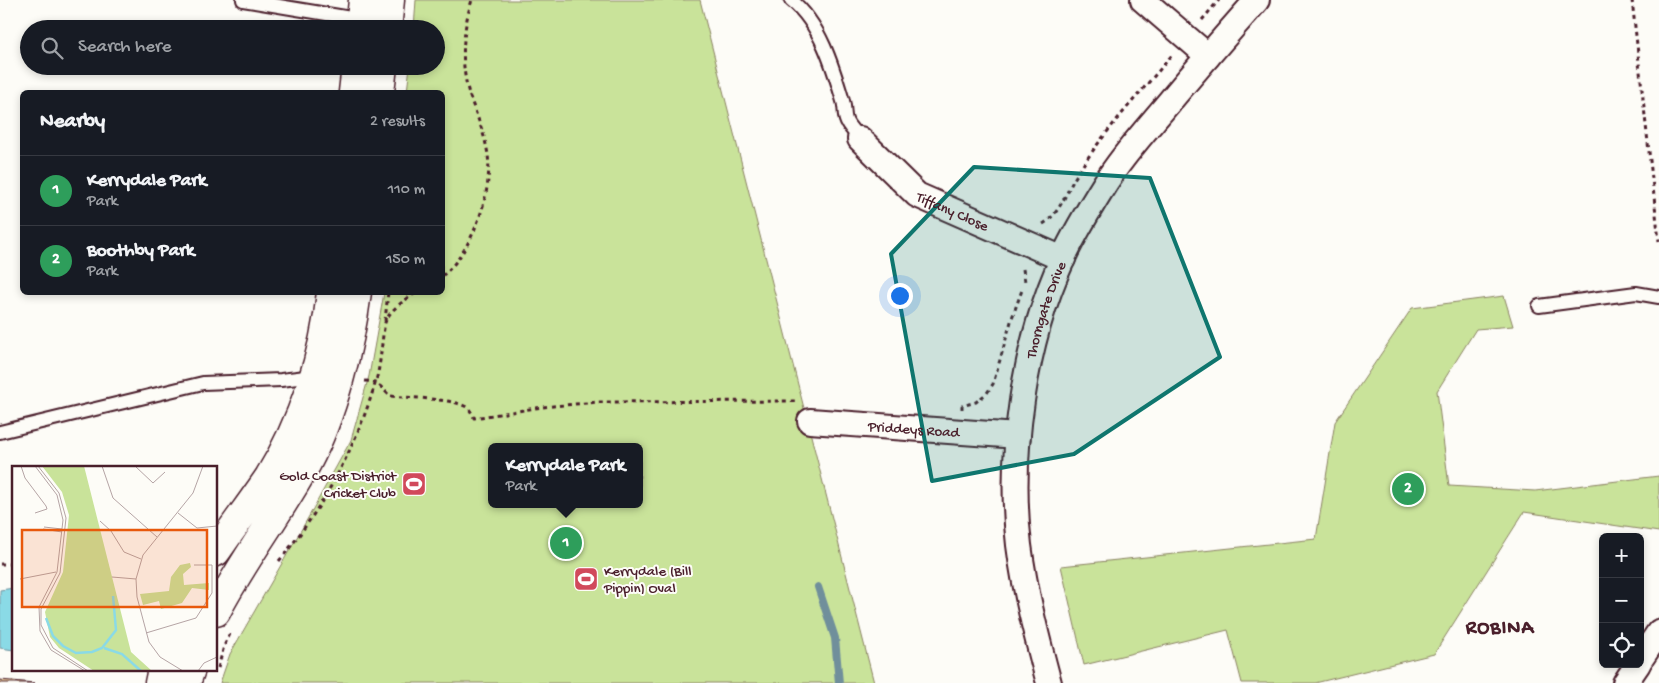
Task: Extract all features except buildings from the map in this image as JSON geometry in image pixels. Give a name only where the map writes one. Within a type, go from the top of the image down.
[{"type":"street","points":[[1143,0],[1208,56]]},
{"type":"street","name":"Thorngate Drive","points":[[1049,683],[1027,592],[1019,544],[1016,468],[1018,436],[1024,386],[1034,341],[1063,259],[1107,181],[1134,143],[1257,0]]},
{"type":"street","points":[[353,90],[355,75]]},
{"type":"street","points":[[380,90],[382,75]]},
{"type":"street","name":"Tiffany Close","points":[[860,139],[917,195],[1063,259]]},
{"type":"street","points":[[218,609],[307,462],[324,423],[326,378],[323,339],[331,295]]},
{"type":"street","points":[[218,549],[268,477],[298,419],[326,378],[354,311],[357,295]]},
{"type":"street","name":"Priddeys Road","points":[[810,421],[1018,436]]},
{"type":"street","points":[[1644,654],[1659,632]]},
{"type":"street","points":[[1625,683],[1635,668]]},
{"type":"street","points":[[159,683],[162,670]]},
{"type":"street","points":[[186,683],[192,670]]},
{"type":"lane","points":[[242,0],[388,18]]},
{"type":"lane","points":[[790,0],[815,30],[832,67],[844,104],[846,121],[860,139]]},
{"type":"lane","points":[[1539,306],[1636,293],[1659,297]]},
{"type":"lane","points":[[0,432],[203,383],[326,378]]},
{"type":"path","points":[[445,273],[460,256],[473,235],[482,209],[487,182],[488,158],[484,136],[470,96],[464,67],[466,17],[472,0]]},
{"type":"path","points":[[1632,0],[1659,241]]},
{"type":"path","points":[[388,295],[376,382],[390,396],[444,400],[460,404],[468,408],[474,418],[542,407],[598,402],[804,401],[810,421]]},
{"type":"path","points":[[385,321],[393,310],[413,295]]},
{"type":"highlighted area","points":[[974,167],[1150,178],[1220,357],[1074,454],[932,481],[891,254]]},
{"type":"green space","points":[[416,0],[700,0],[874,683],[220,683],[230,654],[351,440],[369,376],[384,295],[445,295],[445,90],[407,90],[409,75],[445,75],[445,20],[415,20]]},
{"type":"green space","points":[[1504,296],[1513,326],[1476,329],[1437,391],[1449,486],[1535,491],[1659,476],[1659,532],[1524,512],[1434,654],[1315,683],[1242,683],[1228,630],[1084,665],[1061,566],[1316,539],[1335,422],[1412,308]]},
{"type":"water","points":[[12,588],[12,650],[0,648],[0,590]]},
{"type":"waterway","points":[[818,587],[835,638],[839,683]]},
{"type":"place","name":"Gold Coast District Cricket Club","points":[[414,484]]},
{"type":"place","name":"Boothby Park","points":[[1408,489]]},
{"type":"place","name":"Kerrydale Park","points":[[566,543]]},
{"type":"place","name":"Kerrydale (Bill Pippin) Oval","points":[[586,579]]},
{"type":"district","name":"ROBINA","points":[[1500,626]]}]
